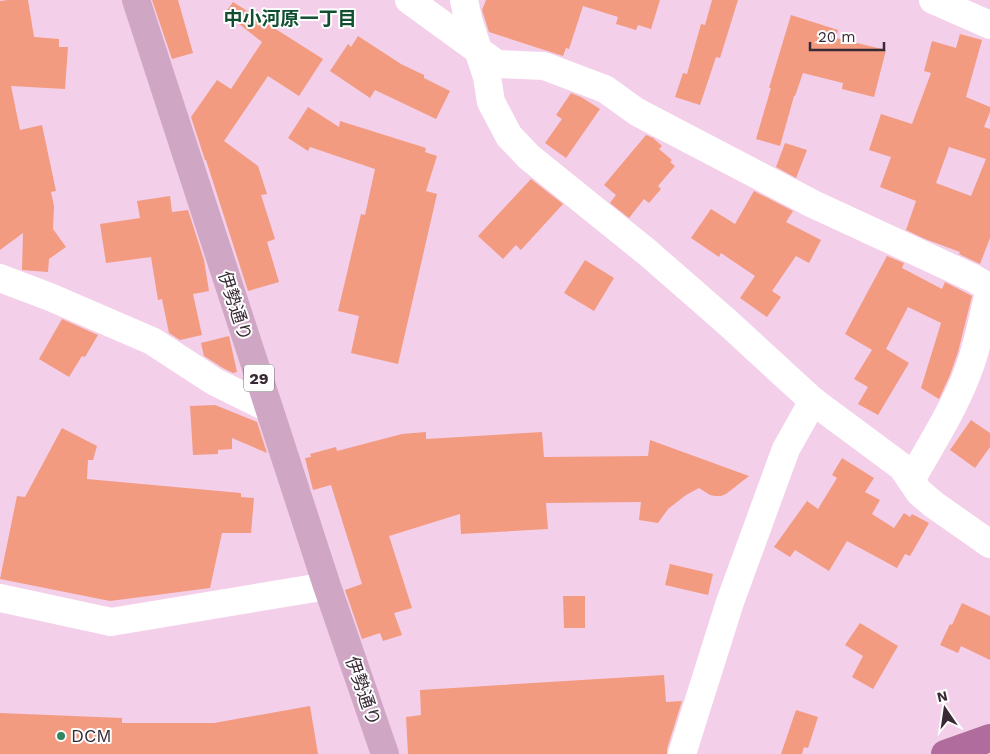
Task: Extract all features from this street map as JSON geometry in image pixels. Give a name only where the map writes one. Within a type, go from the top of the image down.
[{"type":"highway","points":[[945,754],[990,738]]},
{"type":"main road","name":"伊勢通り","points":[[136,0],[268,408],[385,754]]},
{"type":"street","points":[[409,0],[496,64],[544,66],[605,89],[637,112],[813,204],[973,278],[990,288],[979,336],[969,367],[955,401],[911,480]]},
{"type":"street","points":[[464,0],[468,19],[487,77],[491,102],[509,136],[522,150],[648,252],[813,401],[902,467],[919,492],[933,504],[990,544]]},
{"type":"street","points":[[933,0],[990,24]]},
{"type":"street","points":[[0,278],[50,297],[152,341],[215,382],[268,408]]},
{"type":"street","points":[[682,754],[730,602],[786,449],[813,401]]},
{"type":"street","points":[[0,598],[111,622],[327,586]]},
{"type":"building","points":[[28,0],[34,37],[59,39],[59,47],[68,47],[65,89],[11,86],[20,130],[42,125],[56,191],[51,192],[54,206],[53,229],[66,247],[49,259],[48,272],[22,270],[23,233],[0,250],[0,1]]},
{"type":"building","points":[[152,0],[178,0],[193,53],[172,59]]},
{"type":"building","points":[[486,0],[660,0],[651,29],[638,25],[636,30],[616,24],[618,17],[583,6],[569,49],[566,48],[563,56],[489,32],[482,10]]},
{"type":"building","points":[[712,0],[738,0],[720,58],[716,57],[700,105],[675,97],[683,73],[687,74],[701,24],[705,25]]},
{"type":"building","points":[[233,2],[323,59],[299,96],[268,76],[224,141],[258,166],[267,194],[261,195],[275,239],[267,242],[279,282],[248,291],[191,117],[217,80],[231,89],[262,42],[225,13]]},
{"type":"building","points":[[791,15],[838,30],[836,38],[886,50],[874,97],[842,89],[843,83],[803,73],[794,96],[780,146],[756,139]]},
{"type":"building","points":[[960,34],[982,40],[966,97],[990,107],[984,127],[990,129],[990,238],[980,264],[959,254],[960,252],[906,230],[916,201],[880,187],[891,157],[869,150],[881,114],[912,124],[931,73],[924,71],[932,41],[956,48]],"holes":[[[949,147],[986,159],[971,196],[936,183]]]},
{"type":"building","points":[[358,36],[401,64],[424,75],[424,78],[450,91],[436,119],[375,90],[370,98],[330,71],[348,44],[351,47]]},
{"type":"building","points":[[571,93],[600,109],[566,158],[545,143],[562,119],[556,115]]},
{"type":"building","points":[[308,107],[339,127],[340,121],[426,148],[425,152],[437,156],[426,191],[437,194],[398,364],[351,353],[359,316],[338,311],[361,214],[365,215],[375,169],[310,147],[308,151],[288,138]]},
{"type":"building","points":[[646,135],[662,146],[659,149],[672,160],[670,162],[675,166],[658,186],[661,189],[649,203],[644,199],[629,218],[610,203],[616,195],[604,185]]},
{"type":"building","points":[[785,143],[807,150],[796,178],[776,167]]},
{"type":"building","points":[[531,179],[563,204],[521,250],[516,245],[503,259],[478,236]]},
{"type":"building","points":[[754,191],[793,211],[786,222],[821,240],[809,263],[796,256],[772,291],[781,297],[767,317],[740,298],[755,276],[721,253],[719,257],[691,238],[711,209],[735,224]]},
{"type":"building","points":[[170,196],[172,212],[188,210],[204,260],[209,291],[193,294],[202,335],[180,340],[169,333],[162,299],[158,300],[151,257],[106,263],[100,224],[140,218],[137,201]]},
{"type":"building","points":[[887,256],[904,263],[902,268],[942,289],[945,282],[972,296],[958,352],[939,399],[921,388],[941,323],[908,307],[886,349],[909,363],[878,415],[858,404],[868,387],[854,379],[872,350],[845,334]]},
{"type":"building","points":[[585,260],[614,278],[594,311],[564,293]]},
{"type":"building","points":[[62,319],[98,335],[85,357],[82,356],[69,377],[39,359]]},
{"type":"building","points":[[229,336],[237,372],[233,373],[204,356],[201,343]]},
{"type":"building","points":[[215,405],[257,422],[267,453],[232,438],[232,449],[218,450],[218,454],[193,455],[190,406]]},
{"type":"building","points":[[971,420],[990,433],[990,447],[975,468],[950,450]]},
{"type":"building","points":[[62,428],[97,446],[93,460],[88,460],[87,479],[241,493],[241,497],[254,498],[251,533],[222,533],[210,588],[110,601],[0,579],[17,496],[25,497]]},
{"type":"building","points":[[426,432],[426,439],[542,432],[544,457],[648,456],[650,440],[749,476],[721,496],[710,495],[699,488],[668,509],[658,523],[639,520],[641,502],[546,503],[548,529],[461,534],[460,514],[389,536],[412,608],[394,613],[402,635],[383,641],[380,633],[362,639],[345,590],[362,584],[331,485],[313,490],[305,458],[311,457],[310,454],[336,447],[337,451],[402,434]]},
{"type":"building","points":[[842,458],[874,478],[865,492],[880,500],[872,514],[894,528],[904,513],[910,517],[912,514],[929,523],[910,556],[905,554],[897,568],[847,541],[829,571],[795,550],[790,557],[774,547],[807,501],[818,509],[837,478],[832,475]]},
{"type":"building","points":[[670,564],[713,574],[708,595],[665,585]]},
{"type":"building","points":[[563,596],[585,596],[585,628],[564,628]]},
{"type":"building","points":[[962,603],[990,616],[990,660],[961,646],[958,653],[940,645]]},
{"type":"building","points":[[860,623],[898,646],[873,689],[852,677],[863,656],[845,645]]},
{"type":"building","points":[[664,675],[666,702],[682,701],[667,754],[408,754],[406,717],[421,715],[420,690]]},
{"type":"building","points":[[310,706],[318,754],[0,754],[0,713],[122,718],[122,723],[214,723]]},
{"type":"building","points":[[796,710],[818,717],[808,748],[804,747],[802,754],[781,754]]},
{"type":"place","name":"DCM","points":[[61,736]]},
{"type":"district","name":"中小河原一丁目","points":[[290,18]]}]
